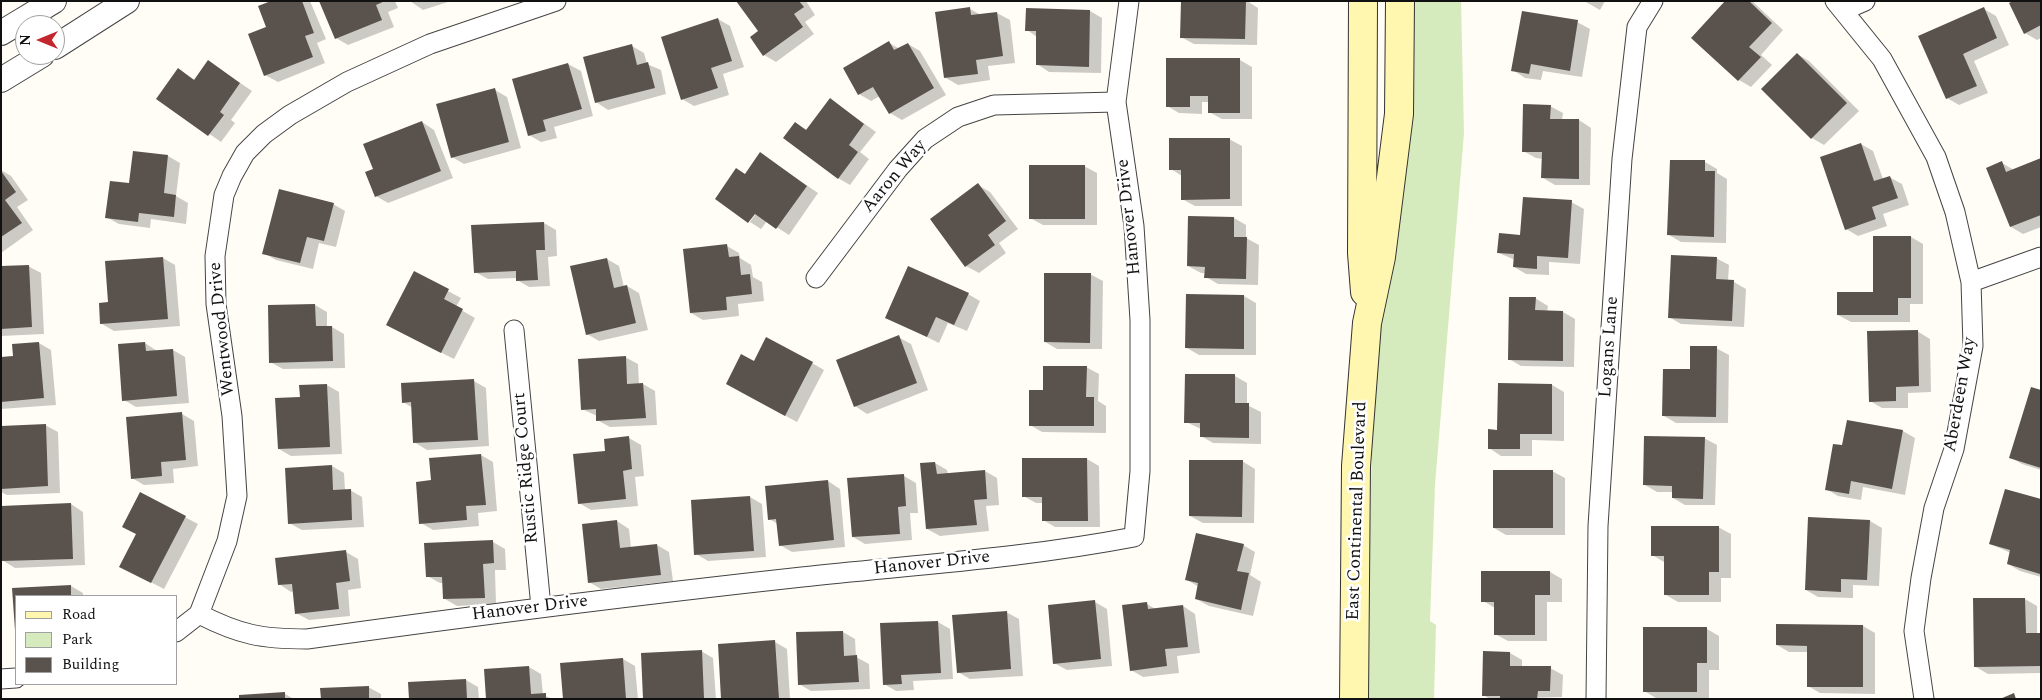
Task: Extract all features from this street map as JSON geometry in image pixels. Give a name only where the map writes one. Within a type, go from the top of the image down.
[{"type":"main road","name":"East Continental Boulevard","points":[[1363,1],[1362,253],[1367,323]]},
{"type":"main road","name":"East Continental Boulevard","points":[[1354,699],[1356,466],[1367,323],[1381,257],[1399,114],[1400,1]]},
{"type":"street","points":[[1,33],[54,1]]},
{"type":"street","points":[[65,41],[128,1]]},
{"type":"street","name":"Wentwood Drive","points":[[199,614],[227,541],[237,496],[232,416],[216,304],[214,256],[224,195],[245,153],[264,134],[290,115],[347,82],[430,44],[556,1]]},
{"type":"street","name":"Hanover Drive","points":[[199,614],[226,628],[248,634],[272,639],[307,639],[541,606],[996,557],[1090,546],[1134,537],[1140,471],[1140,320],[1134,226],[1116,102],[1129,1]]},
{"type":"street","name":"Logans Lane","points":[[1596,699],[1598,526],[1622,159],[1637,27],[1653,1]]},
{"type":"street","points":[[1840,6],[1865,1]]},
{"type":"street","name":"Aberdeen Way","points":[[1840,6],[1882,59],[1936,157],[1956,212],[1971,282],[1973,346],[1954,449],[1934,508],[1921,578],[1914,630],[1924,699]]},
{"type":"street","points":[[1,80],[26,65]]},
{"type":"street","name":"Aaron Way","points":[[816,278],[898,169],[926,139],[958,117],[994,105],[1116,102]]},
{"type":"street","points":[[1971,282],[2041,257]]},
{"type":"street","name":"Rustic Ridge Court","points":[[514,330],[541,606]]},
{"type":"street","points":[[178,630],[199,614]]},
{"type":"street","points":[[1,679],[15,678]]},
{"type":"green space","points":[[1409,1],[1461,1],[1464,133],[1435,485],[1430,621],[1436,625],[1434,699],[1366,699],[1374,358]]},
{"type":"building","points":[[271,1],[302,1],[314,33],[305,36],[313,57],[264,76],[248,34],[266,27],[258,6]]},
{"type":"building","points":[[319,1],[385,1],[376,5],[382,20],[335,39]]},
{"type":"building","points":[[736,1],[799,1],[804,7],[794,14],[803,27],[763,56],[750,37],[758,31]]},
{"type":"building","points":[[1181,1],[1246,1],[1245,39],[1180,38]]},
{"type":"building","points":[[1725,1],[1749,1],[1772,23],[1749,47],[1761,57],[1738,81],[1691,38]]},
{"type":"building","points":[[2013,1],[2041,1],[2041,25],[2024,34],[2009,3]]},
{"type":"building","points":[[970,7],[971,15],[997,12],[1003,56],[976,60],[978,74],[944,78],[935,12]]},
{"type":"building","points":[[1984,7],[1997,38],[1963,54],[1977,86],[1946,99],[1918,36]]},
{"type":"building","points":[[1026,8],[1090,10],[1089,67],[1036,65],[1036,31],[1025,31]]},
{"type":"building","points":[[1522,11],[1578,20],[1570,71],[1531,64],[1529,74],[1511,71]]},
{"type":"building","points":[[718,18],[732,61],[711,68],[718,88],[681,100],[661,37]]},
{"type":"building","points":[[889,41],[894,50],[908,43],[934,88],[889,114],[873,87],[858,95],[843,68]]},
{"type":"building","points":[[632,44],[637,65],[648,62],[655,88],[595,103],[583,57]]},
{"type":"building","points":[[1797,53],[1847,103],[1811,139],[1761,89]]},
{"type":"building","points":[[1166,58],[1240,58],[1240,113],[1208,113],[1208,96],[1190,96],[1190,107],[1166,107]]},
{"type":"building","points":[[208,60],[240,83],[220,112],[224,115],[208,136],[156,99],[178,68],[194,80]]},
{"type":"building","points":[[568,63],[582,109],[543,120],[546,131],[528,136],[512,79]]},
{"type":"building","points":[[495,88],[509,142],[451,158],[436,104]]},
{"type":"building","points":[[830,98],[864,124],[849,145],[858,152],[838,179],[783,138],[795,122],[806,130]]},
{"type":"building","points":[[1523,104],[1551,105],[1550,119],[1579,119],[1579,179],[1541,178],[1542,152],[1522,152]]},
{"type":"building","points":[[422,121],[441,171],[375,197],[365,172],[373,169],[363,144]]},
{"type":"building","points":[[1169,138],[1230,138],[1230,199],[1181,200],[1181,170],[1169,170]]},
{"type":"building","points":[[1861,143],[1874,181],[1890,176],[1898,198],[1872,207],[1876,219],[1845,230],[1820,157]]},
{"type":"building","points":[[133,151],[168,155],[164,193],[176,195],[174,217],[139,213],[138,222],[105,218],[110,181],[129,183]]},
{"type":"building","points":[[760,152],[807,186],[776,229],[755,214],[748,223],[715,199],[736,168],[745,174]]},
{"type":"building","points":[[2041,158],[2041,215],[2010,227],[1986,168],[2002,161],[2006,172]]},
{"type":"building","points":[[1670,160],[1705,160],[1705,171],[1715,171],[1714,237],[1667,235]]},
{"type":"building","points":[[1029,165],[1085,165],[1085,219],[1029,219]]},
{"type":"building","points":[[1,171],[16,192],[5,200],[22,223],[1,237]]},
{"type":"building","points":[[978,183],[1006,221],[988,235],[995,245],[965,267],[930,219]]},
{"type":"building","points":[[279,189],[334,203],[324,241],[307,237],[300,263],[262,254]]},
{"type":"building","points":[[1523,197],[1572,200],[1568,258],[1537,256],[1537,269],[1513,267],[1514,254],[1497,253],[1499,233],[1520,235]]},
{"type":"building","points":[[1188,216],[1234,217],[1234,237],[1247,237],[1246,279],[1204,278],[1205,267],[1187,266]]},
{"type":"building","points":[[544,222],[545,250],[536,250],[538,280],[516,281],[516,271],[474,273],[471,225]]},
{"type":"building","points":[[1873,236],[1911,236],[1911,298],[1898,298],[1898,315],[1837,315],[1837,292],[1873,292]]},
{"type":"building","points":[[727,244],[729,257],[739,256],[741,275],[750,274],[752,294],[726,297],[727,310],[690,313],[683,249]]},
{"type":"building","points":[[1671,255],[1717,257],[1716,279],[1734,280],[1732,321],[1668,318]]},
{"type":"building","points":[[163,257],[168,319],[100,324],[99,303],[108,302],[105,261]]},
{"type":"building","points":[[607,258],[614,288],[627,285],[636,323],[586,335],[570,266]]},
{"type":"building","points":[[29,265],[32,327],[1,329],[1,266]]},
{"type":"building","points":[[908,266],[969,293],[954,325],[936,317],[927,337],[885,318]]},
{"type":"building","points":[[414,271],[449,289],[444,299],[463,309],[441,353],[386,325]]},
{"type":"building","points":[[1044,273],[1091,273],[1090,343],[1044,342]]},
{"type":"building","points":[[1186,294],[1244,295],[1244,349],[1185,348]]},
{"type":"building","points":[[1509,297],[1536,297],[1535,310],[1563,311],[1563,361],[1508,360]]},
{"type":"building","points":[[315,304],[316,326],[332,326],[333,361],[269,363],[268,305]]},
{"type":"building","points":[[1918,330],[1919,386],[1896,387],[1896,401],[1869,402],[1867,331]]},
{"type":"building","points":[[899,335],[917,383],[854,407],[836,360]]},
{"type":"building","points":[[766,337],[813,362],[785,416],[726,384],[741,354],[754,361]]},
{"type":"building","points":[[39,342],[44,398],[1,402],[1,357],[13,356],[12,344]]},
{"type":"building","points":[[145,342],[146,351],[173,349],[177,396],[122,401],[118,344]]},
{"type":"building","points":[[1690,346],[1717,346],[1716,417],[1662,416],[1663,369],[1690,369]]},
{"type":"building","points":[[626,356],[627,384],[643,383],[646,418],[596,421],[596,409],[581,410],[578,359]]},
{"type":"building","points":[[1043,366],[1087,366],[1086,397],[1094,397],[1094,426],[1029,426],[1029,390],[1043,390]]},
{"type":"building","points":[[1185,374],[1235,374],[1235,403],[1249,403],[1249,438],[1200,437],[1200,423],[1184,423]]},
{"type":"building","points":[[474,379],[478,440],[413,443],[411,402],[402,403],[401,383]]},
{"type":"building","points":[[1498,383],[1552,384],[1552,434],[1520,434],[1520,449],[1488,449],[1488,429],[1497,430]]},
{"type":"building","points":[[327,384],[330,447],[278,449],[275,398],[300,397],[299,385]]},
{"type":"building","points":[[2031,387],[2041,390],[2041,468],[2009,458]]},
{"type":"building","points":[[182,412],[186,460],[161,462],[162,476],[131,479],[126,417]]},
{"type":"building","points":[[1847,420],[1903,430],[1892,489],[1851,481],[1849,494],[1825,490],[1833,444],[1842,445]]},
{"type":"building","points":[[46,424],[48,486],[1,489],[1,426]]},
{"type":"building","points":[[629,436],[632,469],[623,471],[626,499],[578,504],[573,454],[605,451],[604,439]]},
{"type":"building","points":[[1644,436],[1705,437],[1703,499],[1672,498],[1672,486],[1643,485]]},
{"type":"building","points":[[481,454],[486,505],[466,506],[467,520],[419,524],[416,482],[431,480],[429,458]]},
{"type":"building","points":[[1022,458],[1087,458],[1088,521],[1042,521],[1042,497],[1022,497]]},
{"type":"building","points":[[1189,460],[1243,460],[1242,517],[1189,516]]},
{"type":"building","points":[[935,462],[937,474],[985,470],[987,499],[974,500],[977,525],[926,529],[920,463]]},
{"type":"building","points":[[332,465],[333,490],[351,489],[352,520],[288,524],[285,468]]},
{"type":"building","points":[[1493,470],[1553,470],[1553,528],[1493,528]]},
{"type":"building","points":[[904,474],[906,506],[898,507],[900,534],[852,537],[847,478]]},
{"type":"building","points":[[828,480],[834,540],[779,546],[776,519],[768,520],[765,486]]},
{"type":"building","points":[[2005,489],[2041,499],[2040,574],[2007,564],[2010,550],[1989,544]]},
{"type":"building","points":[[140,492],[186,516],[151,583],[119,567],[136,534],[122,527]]},
{"type":"building","points":[[750,496],[754,551],[694,555],[691,500]]},
{"type":"building","points":[[71,503],[73,559],[1,561],[1,506]]},
{"type":"building","points":[[1808,517],[1870,520],[1867,580],[1841,579],[1841,592],[1805,590]]},
{"type":"building","points":[[617,520],[620,548],[657,544],[661,575],[588,583],[582,524]]},
{"type":"building","points":[[1651,526],[1719,526],[1719,572],[1709,572],[1709,595],[1664,595],[1664,556],[1651,556]]},
{"type":"building","points":[[1196,533],[1244,544],[1237,571],[1249,573],[1241,610],[1195,599],[1198,583],[1185,580]]},
{"type":"building","points":[[493,540],[494,563],[483,564],[485,598],[443,599],[442,577],[426,577],[424,543]]},
{"type":"building","points":[[346,550],[350,581],[336,583],[339,609],[295,614],[292,584],[278,585],[275,558]]},
{"type":"building","points":[[1481,571],[1550,571],[1550,595],[1535,595],[1535,635],[1494,635],[1494,602],[1481,602]]},
{"type":"building","points":[[71,585],[71,595],[15,595],[15,630],[12,588]]},
{"type":"building","points":[[1973,598],[2025,598],[2026,633],[2041,633],[2041,666],[1974,667]]},
{"type":"building","points":[[1095,600],[1101,659],[1053,664],[1048,605]]},
{"type":"building","points":[[1147,602],[1148,609],[1183,605],[1188,647],[1165,649],[1167,666],[1130,671],[1122,605]]},
{"type":"building","points":[[1007,611],[1011,669],[957,673],[952,615]]},
{"type":"building","points":[[938,621],[941,673],[901,675],[902,684],[883,685],[880,623]]},
{"type":"building","points":[[1776,624],[1863,625],[1863,687],[1807,687],[1807,646],[1776,645]]},
{"type":"building","points":[[1643,627],[1707,627],[1707,663],[1697,663],[1697,692],[1643,692]]},
{"type":"building","points":[[843,631],[844,656],[857,655],[859,682],[798,685],[796,632]]},
{"type":"building","points":[[775,640],[779,699],[721,699],[718,644]]},
{"type":"building","points":[[702,650],[704,698],[643,699],[641,653]]},
{"type":"building","points":[[1483,651],[1510,652],[1510,666],[1551,666],[1550,691],[1538,691],[1537,699],[1500,699],[1500,696],[1482,696]]},
{"type":"building","points":[[623,658],[626,699],[563,699],[560,663]]},
{"type":"building","points":[[529,666],[531,694],[546,693],[546,699],[486,699],[484,669]]},
{"type":"building","points":[[466,679],[467,699],[409,699],[408,682]]},
{"type":"building","points":[[369,686],[369,699],[321,699],[320,688]]},
{"type":"building","points":[[285,692],[285,699],[239,699],[239,695]]},
{"type":"building","points":[[2014,693],[2016,699],[2000,699]]}]
